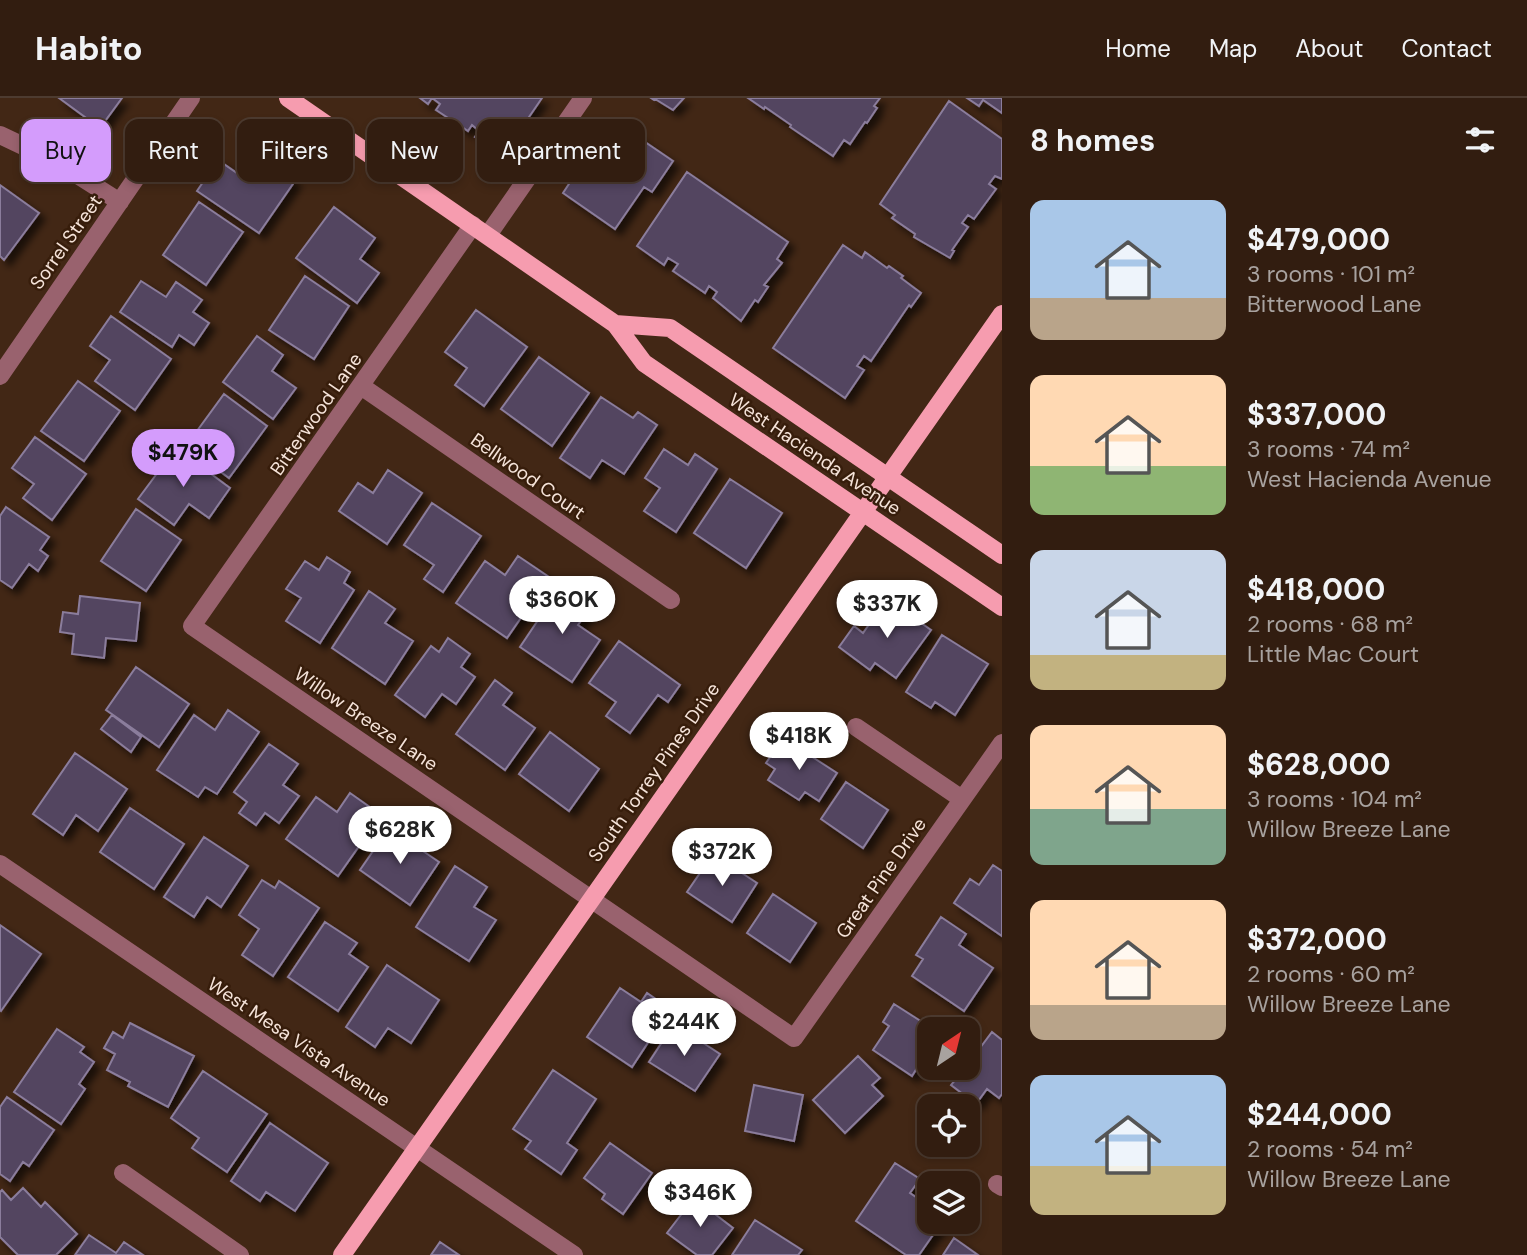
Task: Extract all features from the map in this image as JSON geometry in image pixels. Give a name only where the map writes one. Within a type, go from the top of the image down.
[{"type":"main road","name":"West Hacienda Avenue","points":[[288,98],[615,324],[644,363],[1002,607]]},
{"type":"main road","name":"South Torrey Pines Drive","points":[[342,1255],[1002,314]]},
{"type":"main road","name":"West Hacienda Avenue","points":[[615,324],[670,328],[1002,555]]},
{"type":"street","name":"Sorrel Street","points":[[0,376],[191,98]]},
{"type":"street","name":"Bitterwood Lane","points":[[192,626],[361,386],[583,98]]},
{"type":"street","points":[[0,135],[57,162],[120,202]]},
{"type":"street","name":"Bellwood Court","points":[[361,386],[671,600]]},
{"type":"street","name":"Willow Breeze Lane","points":[[192,626],[794,1038]]},
{"type":"street","points":[[856,727],[962,799]]},
{"type":"street","name":"Great Pine Drive","points":[[794,1038],[1002,743]]},
{"type":"street","name":"West Mesa Vista Avenue","points":[[0,864],[574,1255]]},
{"type":"street","points":[[123,1173],[240,1255]]},
{"type":"building","points":[[59,98],[122,98],[107,119],[88,119]]},
{"type":"building","points":[[420,98],[432,98],[428,104]]},
{"type":"building","points":[[432,98],[542,98],[528,119],[477,119],[477,129],[472,125],[468,131],[463,128],[463,119],[450,119],[436,110],[440,104]]},
{"type":"building","points":[[651,98],[684,98],[673,110]]},
{"type":"building","points":[[748,98],[880,98],[874,106],[877,108],[850,144],[844,140],[833,156],[765,107],[764,109]]},
{"type":"building","points":[[967,98],[1002,98],[1002,113],[983,100],[979,106]]},
{"type":"building","points":[[949,101],[1002,139],[1002,179],[995,176],[989,184],[996,189],[974,219],[968,215],[962,223],[968,227],[952,250],[954,251],[950,258],[914,237],[915,234],[892,218],[895,215],[880,204]]},
{"type":"building","points":[[645,142],[673,161],[652,192],[644,187],[615,229],[563,193],[570,182],[645,182]]},
{"type":"building","points":[[223,163],[237,173],[237,182],[294,182],[259,233],[197,191],[203,182],[223,182]]},
{"type":"building","points":[[687,172],[788,242],[777,259],[782,263],[764,285],[768,287],[741,321],[713,298],[717,292],[709,286],[705,293],[673,271],[678,264],[668,258],[664,265],[637,246]]},
{"type":"building","points":[[0,185],[39,213],[4,260],[0,256]]},
{"type":"building","points":[[199,202],[243,232],[206,285],[163,255]]},
{"type":"building","points":[[334,207],[375,238],[360,259],[379,273],[357,303],[296,258]]},
{"type":"building","points":[[843,245],[862,258],[865,252],[887,268],[889,266],[921,293],[911,307],[909,305],[871,361],[864,356],[857,366],[864,370],[845,398],[773,348]]},
{"type":"building","points":[[305,276],[349,306],[314,359],[269,330]]},
{"type":"building","points":[[141,281],[166,297],[176,282],[202,300],[193,312],[209,323],[194,345],[179,335],[172,347],[120,312]]},
{"type":"building","points":[[476,310],[527,347],[484,406],[455,385],[467,368],[445,352]]},
{"type":"building","points":[[111,316],[171,359],[135,410],[95,381],[110,360],[90,346]]},
{"type":"building","points":[[257,336],[283,355],[272,371],[296,388],[273,419],[223,382]]},
{"type":"building","points":[[539,357],[589,393],[552,446],[501,409]]},
{"type":"building","points":[[78,381],[120,411],[84,461],[41,431]]},
{"type":"building","points":[[224,394],[267,426],[229,478],[186,446]]},
{"type":"building","points":[[601,397],[633,418],[638,412],[657,425],[624,474],[602,460],[590,478],[560,458]]},
{"type":"building","points":[[35,437],[86,474],[52,520],[23,498],[34,484],[12,468]]},
{"type":"building","points":[[176,448],[230,488],[209,518],[189,504],[174,525],[138,499]]},
{"type":"building","points":[[664,449],[688,465],[695,454],[717,469],[676,532],[644,511],[660,488],[645,478]]},
{"type":"building","points":[[388,470],[422,493],[387,544],[339,511],[358,483],[373,493]]},
{"type":"building","points":[[730,479],[782,513],[746,568],[694,533]]},
{"type":"building","points":[[432,503],[481,536],[443,592],[424,579],[434,565],[404,545]]},
{"type":"building","points":[[6,507],[49,537],[40,550],[48,556],[38,571],[29,564],[12,588],[0,580],[0,516]]},
{"type":"building","points":[[136,509],[181,540],[146,591],[101,561]]},
{"type":"building","points":[[518,556],[549,577],[507,638],[456,603],[485,561],[505,575]]},
{"type":"building","points":[[327,557],[350,572],[344,583],[354,590],[320,643],[286,621],[301,598],[286,589],[305,561],[319,570]]},
{"type":"building","points":[[561,586],[591,606],[578,625],[600,640],[572,682],[520,647]]},
{"type":"building","points":[[369,591],[395,609],[385,623],[413,641],[385,684],[332,648]]},
{"type":"building","points":[[80,596],[140,603],[136,641],[106,638],[104,658],[72,654],[74,634],[60,632],[63,612],[78,614]]},
{"type":"building","points":[[887,599],[931,630],[896,678],[875,663],[870,670],[839,647],[854,626],[863,633]]},
{"type":"building","points":[[942,635],[988,664],[955,715],[935,702],[931,708],[906,692]]},
{"type":"building","points":[[448,638],[470,654],[461,667],[475,677],[456,704],[442,694],[425,717],[395,695],[431,646],[439,652]]},
{"type":"building","points":[[619,641],[680,685],[668,702],[658,695],[630,733],[606,716],[616,702],[589,683]]},
{"type":"building","points":[[136,667],[189,704],[159,747],[106,710]]},
{"type":"building","points":[[495,680],[512,693],[503,705],[535,728],[505,770],[456,734]]},
{"type":"building","points":[[228,710],[259,732],[217,794],[205,787],[198,797],[157,770],[194,715],[215,730]]},
{"type":"building","points":[[112,715],[141,737],[131,752],[101,729]]},
{"type":"building","points":[[550,732],[599,769],[569,811],[519,774]]},
{"type":"building","points":[[783,738],[837,773],[819,801],[805,792],[799,800],[768,780],[775,769],[766,763]]},
{"type":"building","points":[[269,744],[298,764],[283,785],[299,796],[279,823],[265,813],[256,825],[239,813],[247,802],[234,792]]},
{"type":"building","points":[[75,753],[127,789],[98,831],[76,815],[63,835],[33,814]]},
{"type":"building","points":[[846,782],[888,810],[863,848],[821,819]]},
{"type":"building","points":[[350,793],[381,815],[338,876],[286,839],[316,797],[337,812]]},
{"type":"building","points":[[130,808],[184,844],[154,889],[100,852]]},
{"type":"building","points":[[389,828],[439,862],[410,905],[360,870]]},
{"type":"building","points":[[204,837],[248,866],[221,907],[207,897],[194,917],[164,897]]},
{"type":"building","points":[[713,854],[757,883],[732,922],[687,892]]},
{"type":"building","points":[[993,865],[1002,871],[1002,936],[954,903],[970,879],[979,885]]},
{"type":"building","points":[[455,866],[487,887],[474,907],[496,920],[469,961],[416,927]]},
{"type":"building","points":[[262,880],[275,888],[279,881],[319,908],[273,976],[242,955],[259,929],[239,915]]},
{"type":"building","points":[[773,894],[816,923],[790,962],[747,933]]},
{"type":"building","points":[[941,917],[966,934],[959,945],[993,968],[964,1011],[912,976],[923,959],[916,955]]},
{"type":"building","points":[[325,922],[357,943],[349,954],[368,967],[338,1011],[288,977]]},
{"type":"building","points":[[0,925],[41,954],[1,1011],[0,1010]]},
{"type":"building","points":[[387,965],[439,1000],[411,1043],[388,1028],[375,1047],[346,1027]]},
{"type":"building","points":[[620,988],[641,1002],[647,993],[670,1009],[632,1067],[587,1037]]},
{"type":"building","points":[[894,1004],[917,1019],[917,1068],[912,1076],[873,1050],[889,1026],[883,1022]]},
{"type":"building","points":[[130,1023],[194,1056],[168,1107],[128,1086],[130,1082],[107,1070],[115,1054],[104,1048],[113,1032],[123,1038]]},
{"type":"building","points":[[674,1024],[720,1054],[695,1091],[649,1062]]},
{"type":"building","points":[[57,1029],[84,1047],[80,1052],[94,1062],[79,1084],[85,1089],[61,1124],[14,1092]]},
{"type":"building","points":[[992,1032],[1002,1040],[1002,1094],[999,1098],[987,1089],[980,1099],[980,1094],[963,1094],[951,1085],[955,1080],[980,1080],[980,1048]]},
{"type":"building","points":[[858,1056],[880,1078],[872,1085],[883,1096],[845,1133],[813,1100]]},
{"type":"building","points":[[553,1070],[596,1099],[567,1143],[577,1150],[561,1174],[525,1149],[531,1141],[513,1129]]},
{"type":"building","points":[[203,1071],[267,1114],[227,1172],[192,1148],[199,1138],[171,1118]]},
{"type":"building","points":[[754,1085],[803,1095],[794,1141],[745,1131]]},
{"type":"building","points":[[7,1097],[54,1130],[29,1166],[23,1162],[10,1181],[0,1174],[0,1107]]},
{"type":"building","points":[[270,1123],[328,1163],[295,1211],[266,1192],[260,1201],[231,1181]]},
{"type":"building","points":[[610,1143],[652,1173],[623,1214],[602,1199],[605,1194],[584,1178]]},
{"type":"building","points":[[895,1163],[917,1177],[917,1183],[910,1193],[917,1198],[917,1234],[934,1234],[919,1255],[906,1255],[856,1221]]},
{"type":"building","points":[[23,1188],[41,1207],[45,1202],[77,1234],[56,1255],[18,1255],[0,1237],[0,1192],[2,1190],[11,1200]]},
{"type":"building","points":[[694,1198],[733,1228],[712,1255],[697,1255],[667,1233]]},
{"type":"building","points":[[755,1220],[802,1250],[798,1255],[732,1255]]},
{"type":"building","points":[[89,1235],[116,1253],[124,1242],[143,1255],[75,1255]]},
{"type":"building","points":[[954,1238],[978,1255],[943,1255]]},
{"type":"building","points":[[440,1242],[459,1255],[431,1255]]}]
